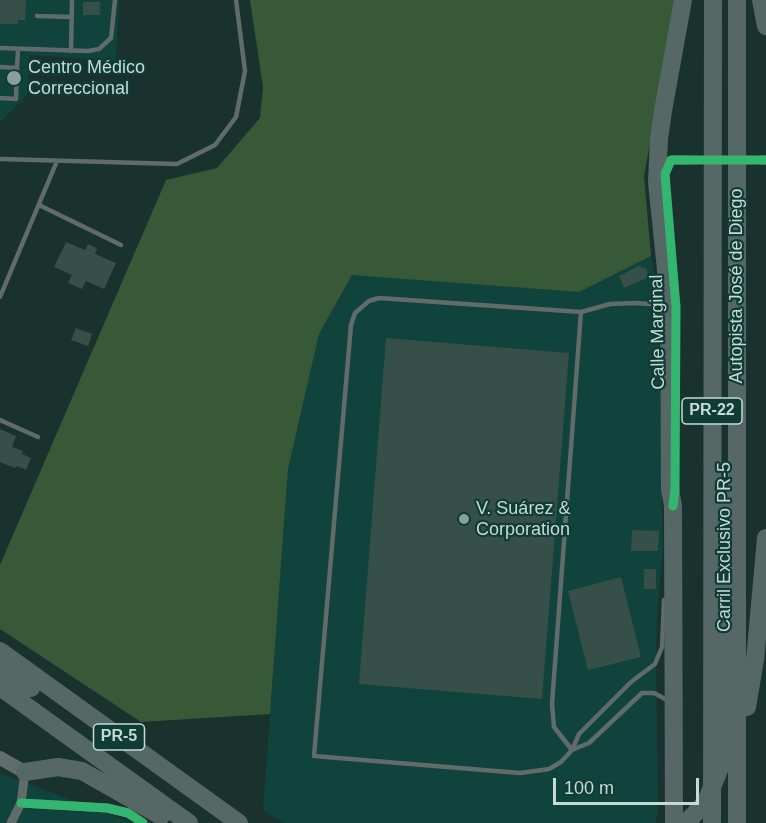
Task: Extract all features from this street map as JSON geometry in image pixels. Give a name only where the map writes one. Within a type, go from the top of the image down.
[{"type":"highway","points":[[664,160],[663,111],[683,0]]},
{"type":"highway","points":[[664,160],[688,0]]},
{"type":"highway","name":"Autopista José de Diego","points":[[712,823],[713,0]]},
{"type":"highway","name":"Autopista José de Diego","points":[[737,0],[739,762],[737,823]]},
{"type":"highway","points":[[761,0],[766,26]]},
{"type":"highway","name":"Calle Marginal","points":[[664,160],[657,192],[669,306],[670,489],[673,506],[674,823]]},
{"type":"highway","points":[[724,260],[736,173]]},
{"type":"highway","points":[[713,175],[724,260]]},
{"type":"highway","name":"Carril Exclusivo PR-5","points":[[686,823],[708,797],[721,765],[724,746],[724,260]]},
{"type":"highway","points":[[739,762],[755,660],[766,538]]},
{"type":"highway","name":"PR-5","points":[[0,651],[239,823]]},
{"type":"highway","points":[[0,667],[218,823]]},
{"type":"highway","name":"PR-5","points":[[0,687],[189,823]]},
{"type":"highway","points":[[25,772],[58,767],[82,771],[173,823]]},
{"type":"street","points":[[664,160],[690,160]]},
{"type":"street","name":"Calle Marginal","points":[[664,160],[676,306],[673,506]]},
{"type":"street","points":[[0,758],[25,772],[21,803],[11,823]]},
{"type":"street","points":[[21,803],[118,810],[128,813],[143,823]]},
{"type":"lane","points":[[71,51],[72,0]]},
{"type":"lane","points":[[0,48],[71,51],[99,49],[111,38],[115,0]]},
{"type":"lane","points":[[0,159],[177,164],[215,145],[236,117],[245,71],[236,0]]},
{"type":"lane","points":[[37,16],[72,17]]},
{"type":"lane","points":[[0,98],[16,99],[18,49]]},
{"type":"lane","points":[[0,67],[17,68]]},
{"type":"lane","points":[[0,297],[57,161]]},
{"type":"lane","points":[[39,205],[122,245]]},
{"type":"lane","points":[[665,594],[662,647],[655,664],[632,682],[579,734],[572,750],[561,762],[549,769],[520,773],[314,756],[351,325],[355,313],[369,301],[379,298],[580,312],[610,304],[635,303],[669,306]]},
{"type":"lane","points":[[572,750],[554,727],[552,704],[580,312]]},
{"type":"lane","points":[[0,420],[38,437]]},
{"type":"lane","points":[[668,575],[673,556]]},
{"type":"lane","points":[[572,750],[589,743],[642,693],[654,693],[673,703]]},
{"type":"shaded area","name":"Centro Médico Correccional","points":[[0,0],[119,0],[116,61],[30,55],[27,95],[0,122]]},
{"type":"shaded area","points":[[250,0],[676,0],[644,176],[651,256],[579,292],[352,275],[319,334],[288,469],[270,714],[141,722],[0,629],[0,565],[166,180],[217,168],[260,118],[263,87]]},
{"type":"shaded area","points":[[651,256],[658,288],[663,547],[656,648],[658,814],[655,823],[284,823],[263,810],[288,469],[319,334],[353,274],[579,292]]},
{"type":"shaded area","points":[[0,773],[131,822],[132,823],[0,823]]},
{"type":"building","points":[[0,0],[26,0],[25,20],[18,20],[18,24],[0,24]]},
{"type":"building","points":[[83,2],[100,2],[100,15],[83,15]]},
{"type":"building","points":[[66,242],[85,250],[88,244],[97,248],[95,254],[116,263],[104,289],[86,281],[82,289],[68,283],[72,275],[54,267]]},
{"type":"building","points":[[639,266],[646,269],[647,278],[624,288],[619,276]]},
{"type":"building","points":[[76,328],[92,334],[88,346],[71,340]]},
{"type":"building","name":"V. Suárez & Corporation","points":[[386,338],[569,353],[542,699],[359,684]]},
{"type":"building","points":[[0,429],[16,436],[12,447],[23,451],[22,454],[31,458],[26,470],[0,462]]},
{"type":"building","points":[[632,530],[659,531],[658,551],[631,551]]},
{"type":"building","points":[[644,569],[656,569],[656,589],[644,589]]},
{"type":"building","points":[[621,577],[641,657],[588,670],[568,591]]},
{"type":"tunnel","points":[[690,160],[762,160]]},
{"type":"cycle path","points":[[673,506],[676,307],[665,174],[671,160],[766,160]]},
{"type":"cycle path","points":[[21,803],[107,808],[128,813],[143,823]]},
{"type":"place","name":"Centro Médico Correccional","points":[[14,78]]},
{"type":"place","name":"V. Suárez & Corporation","points":[[464,519]]}]
